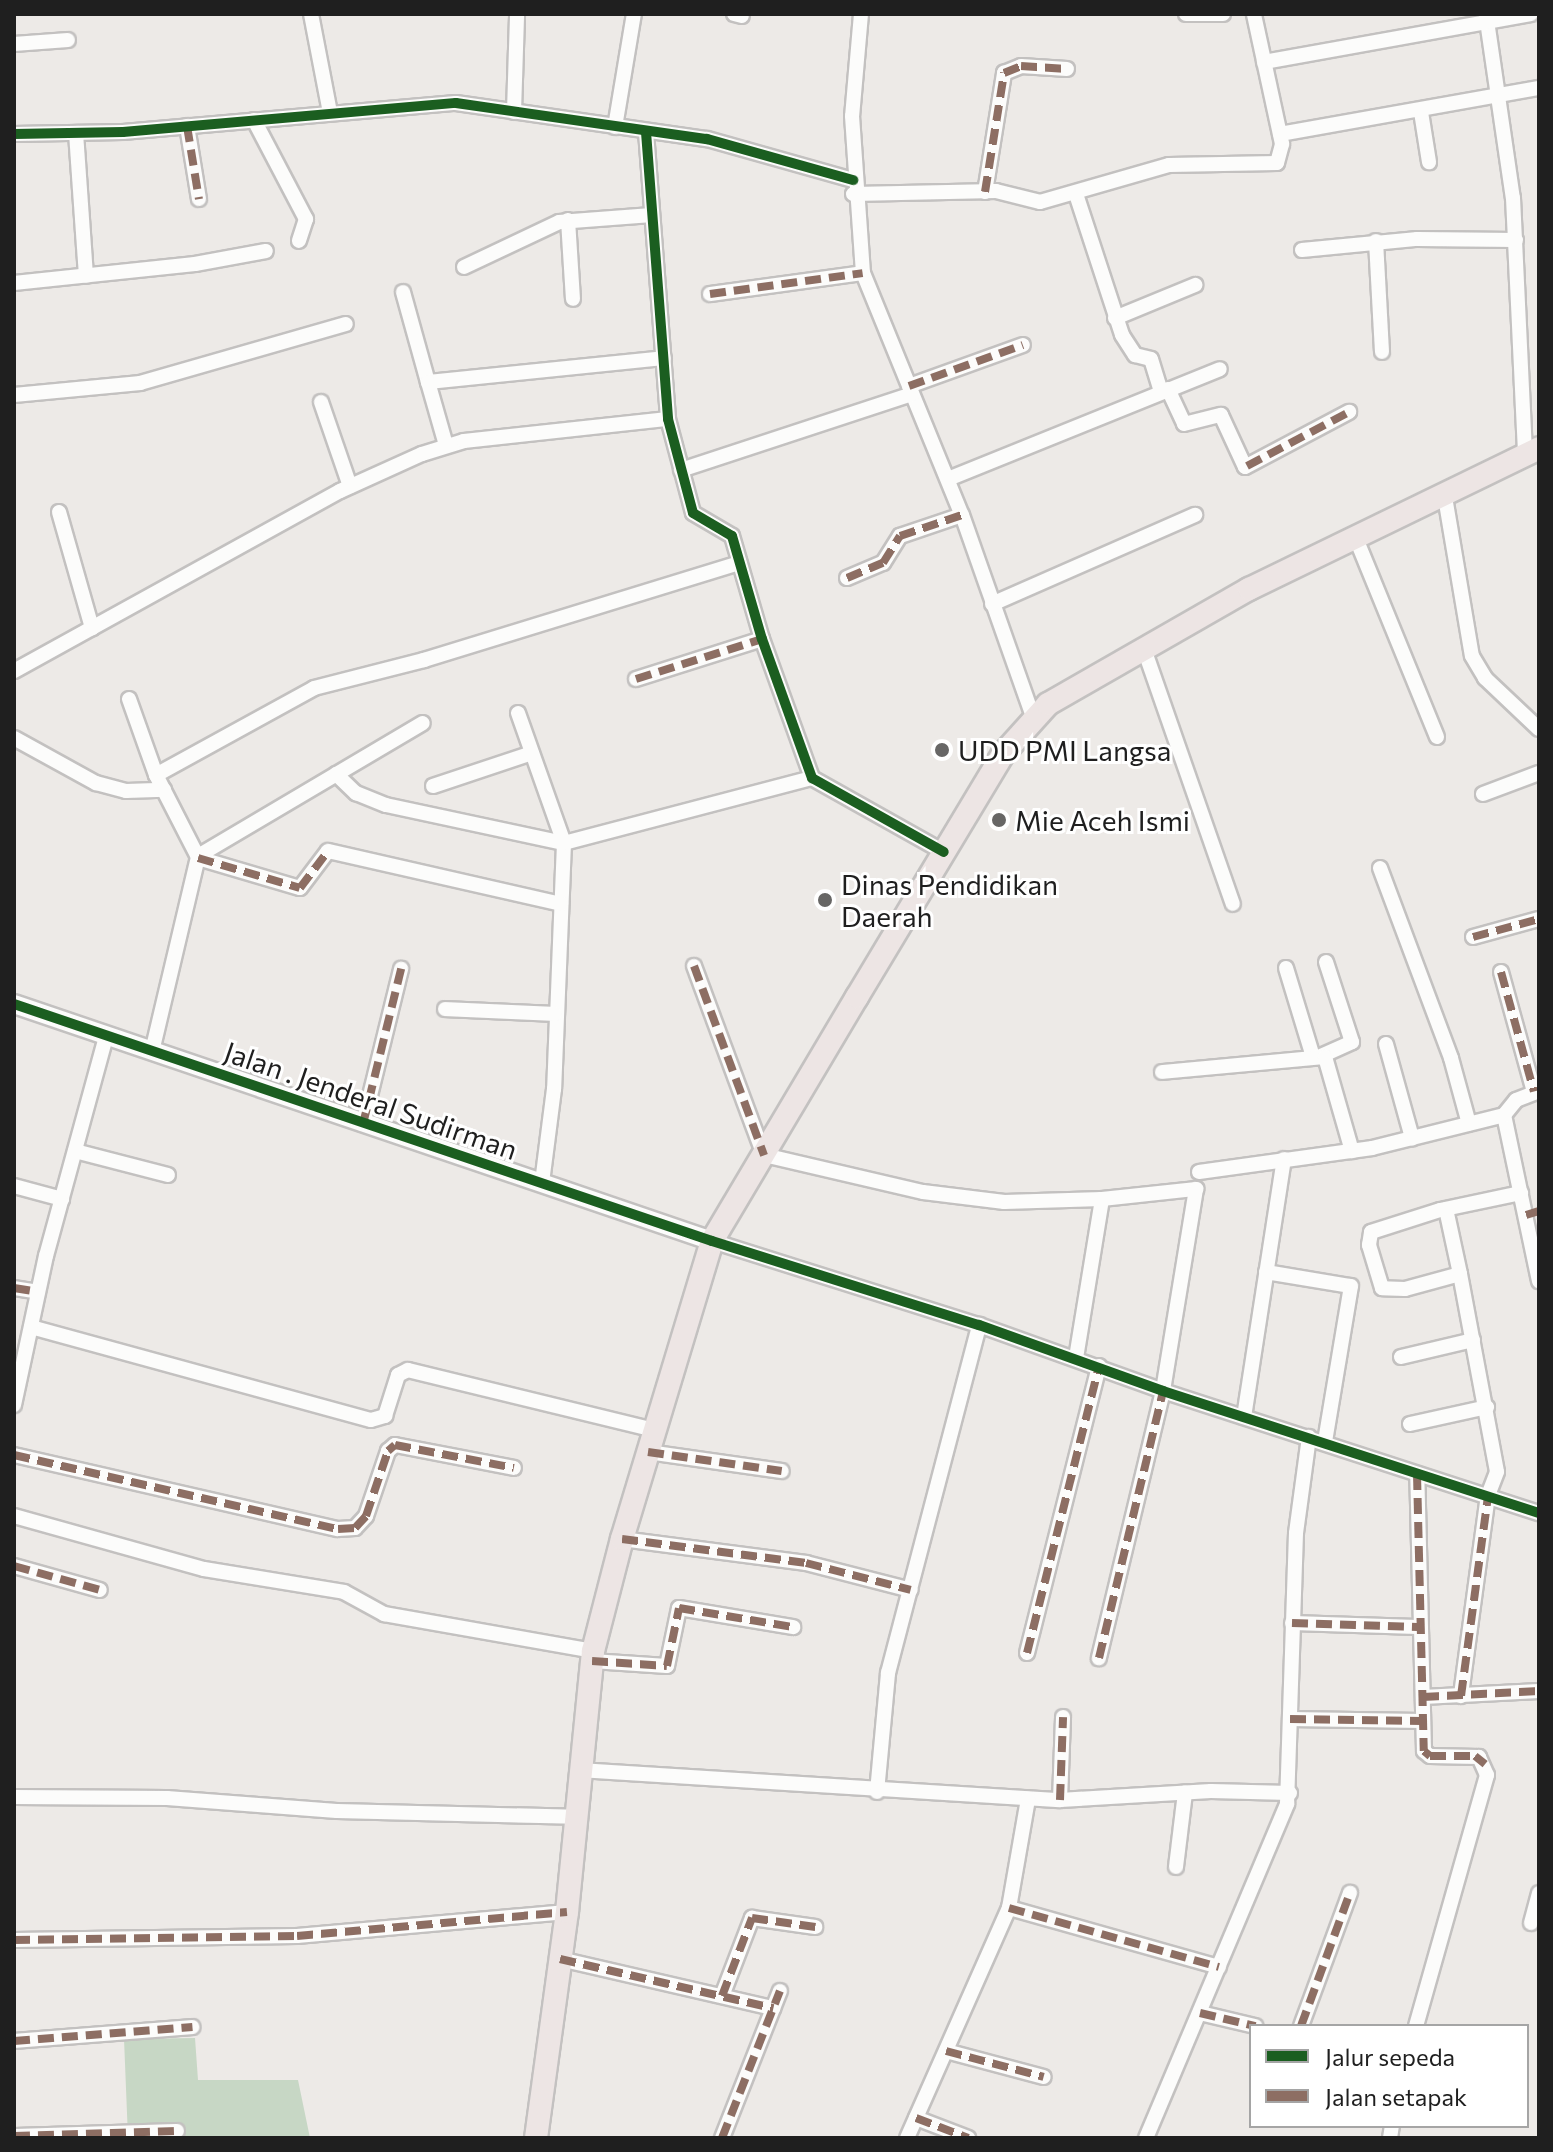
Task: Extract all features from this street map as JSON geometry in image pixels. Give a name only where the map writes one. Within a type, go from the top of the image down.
[{"type":"highway","points":[[536,2138],[567,1912],[592,1656],[622,1539],[712,1241],[1003,754],[1033,717],[1076,684],[1143,646],[1444,491],[1532,451]]},
{"type":"street","points":[[311,14],[330,113]]},
{"type":"street","points":[[514,112],[517,14]]},
{"type":"street","points":[[615,127],[634,14]]},
{"type":"street","points":[[861,14],[853,75],[853,187],[863,273],[962,515],[1033,717]]},
{"type":"street","points":[[1186,14],[1223,14]]},
{"type":"street","points":[[14,134],[187,126],[456,103],[707,139],[853,187],[985,192],[1032,202],[1076,194],[1169,165],[1277,163],[1282,157],[1280,134],[1254,14]]},
{"type":"street","points":[[1264,62],[1487,18],[1531,14]]},
{"type":"street","points":[[1487,18],[1501,94],[1532,451]]},
{"type":"street","points":[[14,44],[68,40]]},
{"type":"street","points":[[985,192],[1004,73],[1021,66],[1067,69]]},
{"type":"street","points":[[1280,134],[1421,112],[1539,88]]},
{"type":"street","points":[[1421,112],[1429,162]]},
{"type":"street","points":[[254,120],[306,219],[299,241]]},
{"type":"street","points":[[187,126],[199,199]]},
{"type":"street","points":[[646,132],[668,419],[696,518],[727,529],[762,639],[812,778],[944,852]]},
{"type":"street","points":[[76,133],[86,276]]},
{"type":"street","points":[[1076,194],[1115,318],[1133,353],[1152,360],[1184,424],[1221,415],[1244,467],[1349,412]]},
{"type":"street","points":[[464,267],[568,220],[652,215]]},
{"type":"street","points":[[568,220],[573,299]]},
{"type":"street","points":[[1302,250],[1376,241],[1516,240]]},
{"type":"street","points":[[1376,241],[1382,352]]},
{"type":"street","points":[[14,283],[266,251]]},
{"type":"street","points":[[710,294],[863,273]]},
{"type":"street","points":[[1115,318],[1195,285]]},
{"type":"street","points":[[403,292],[446,445]]},
{"type":"street","points":[[14,395],[140,383],[346,324]]},
{"type":"street","points":[[681,470],[910,390],[1023,345]]},
{"type":"street","points":[[428,382],[664,358]]},
{"type":"street","points":[[948,479],[1220,369]]},
{"type":"street","points":[[321,402],[350,486]]},
{"type":"street","points":[[14,686],[17,669],[350,486],[446,445],[668,419]]},
{"type":"street","points":[[1444,491],[1472,656],[1485,678],[1539,729]]},
{"type":"street","points":[[59,512],[92,628]]},
{"type":"street","points":[[847,578],[883,563],[900,536],[962,515]]},
{"type":"street","points":[[992,604],[1195,515]]},
{"type":"street","points":[[1355,536],[1437,737]]},
{"type":"street","points":[[156,775],[314,688],[424,660],[739,563]]},
{"type":"street","points":[[636,679],[762,639]]},
{"type":"street","points":[[1143,646],[1233,904]]},
{"type":"street","points":[[129,699],[156,775],[198,857],[152,1052]]},
{"type":"street","points":[[518,713],[564,843],[554,1089],[542,1183]]},
{"type":"street","points":[[198,857],[423,723]]},
{"type":"street","points":[[14,738],[96,783],[126,791],[164,790]]},
{"type":"street","points":[[433,786],[532,753]]},
{"type":"street","points":[[1483,794],[1539,773]]},
{"type":"street","points":[[336,774],[356,793],[386,805],[564,843],[812,778]]},
{"type":"street","points":[[198,857],[300,888],[328,851],[561,904]]},
{"type":"street","points":[[1380,868],[1451,1058],[1469,1124]]},
{"type":"street","points":[[1473,937],[1539,919]]},
{"type":"street","points":[[1162,1072],[1317,1056],[1352,1042],[1326,962]]},
{"type":"street","points":[[694,966],[764,1155],[923,1192],[1004,1202],[1102,1199],[1196,1189],[1162,1394],[1099,1658]]},
{"type":"street","points":[[1286,968],[1317,1056],[1330,1066],[1352,1151]]},
{"type":"street","points":[[363,1124],[401,969]]},
{"type":"street","points":[[1199,1172],[1352,1151],[1504,1115],[1516,1100],[1536,1091],[1501,972]]},
{"type":"street","name":"Jalan . Jenderal Sudirman","points":[[14,1004],[712,1241]]},
{"type":"street","points":[[445,1009],[555,1014]]},
{"type":"street","points":[[14,1405],[38,1292],[106,1036]]},
{"type":"street","points":[[1386,1044],[1412,1138]]},
{"type":"street","points":[[1504,1115],[1521,1193],[1532,1213],[1538,1275]]},
{"type":"street","points":[[75,1151],[168,1175]]},
{"type":"street","points":[[1244,1417],[1284,1159]]},
{"type":"street","points":[[14,1186],[62,1199]]},
{"type":"street","points":[[1460,1274],[1385,1289],[1369,1245],[1373,1231],[1446,1209],[1521,1193]]},
{"type":"street","points":[[1076,1358],[1102,1199]]},
{"type":"street","points":[[1446,1209],[1487,1407],[1497,1472],[1488,1495],[1461,1696]]},
{"type":"street","points":[[712,1241],[1076,1358],[1098,1370],[1162,1394],[1244,1417],[1307,1449],[1325,1442],[1539,1513]]},
{"type":"street","points":[[1266,1272],[1351,1286],[1325,1442]]},
{"type":"street","points":[[14,1288],[38,1292]]},
{"type":"street","points":[[31,1327],[371,1420],[385,1416],[398,1375],[408,1370],[655,1430]]},
{"type":"street","points":[[877,1792],[888,1673],[968,1351],[978,1328]]},
{"type":"street","points":[[1401,1357],[1473,1340]]},
{"type":"street","points":[[1027,1653],[1098,1370]]},
{"type":"street","points":[[1410,1424],[1487,1407]]},
{"type":"street","points":[[14,1455],[338,1529],[355,1528],[366,1516],[388,1451],[395,1445],[514,1468]]},
{"type":"street","points":[[1146,2138],[1279,1832],[1290,1793],[1292,1623],[1307,1449]]},
{"type":"street","points":[[648,1452],[782,1471]]},
{"type":"street","points":[[1417,1474],[1418,1627],[1425,1754],[1479,1757],[1487,1775],[1417,2024]]},
{"type":"street","points":[[14,1516],[204,1569],[344,1592],[384,1614],[592,1656],[667,1666],[679,1608],[793,1627]]},
{"type":"street","points":[[622,1539],[806,1563],[911,1590]]},
{"type":"street","points":[[14,1566],[100,1590]]},
{"type":"street","points":[[1292,1623],[1418,1627]]},
{"type":"street","points":[[1423,1697],[1539,1691]]},
{"type":"street","points":[[1060,1800],[1063,1717]]},
{"type":"street","points":[[1290,1719],[1422,1721]]},
{"type":"street","points":[[579,1770],[877,1792],[1028,1799],[1185,1793],[1290,1793]]},
{"type":"street","points":[[1176,1867],[1185,1793]]},
{"type":"street","points":[[14,1797],[167,1798],[337,1811],[575,1817]]},
{"type":"street","points":[[907,2138],[1009,1908],[1028,1799]]},
{"type":"street","points":[[1302,2024],[1350,1893]]},
{"type":"street","points":[[1531,1923],[1539,1893]]},
{"type":"street","points":[[1009,1908],[1219,1967]]},
{"type":"street","points":[[14,1940],[297,1936],[567,1912]]},
{"type":"street","points":[[722,1996],[752,1918],[815,1927]]},
{"type":"street","points":[[560,1959],[773,2008]]},
{"type":"street","points":[[722,2138],[780,1991]]},
{"type":"street","points":[[1200,2013],[1249,2024]]},
{"type":"street","points":[[1239,2022],[1249,2033]]},
{"type":"street","points":[[14,2041],[192,2027]]},
{"type":"street","points":[[946,2051],[1044,2077]]},
{"type":"street","points":[[916,2118],[968,2138]]},
{"type":"street","points":[[14,2136],[177,2131]]},
{"type":"green space","points":[[195,2038],[198,2080],[298,2080],[310,2138],[128,2138],[124,2039]]},
{"type":"marked path","points":[[985,192],[1004,73],[1021,66],[1067,69]]},
{"type":"marked path","points":[[187,126],[199,199]]},
{"type":"marked path","points":[[710,294],[863,273]]},
{"type":"marked path","points":[[909,386],[1023,345]]},
{"type":"marked path","points":[[1247,466],[1349,412]]},
{"type":"marked path","points":[[847,578],[883,563],[900,536],[962,515]]},
{"type":"marked path","points":[[636,679],[762,639]]},
{"type":"marked path","points":[[198,858],[300,888],[328,851]]},
{"type":"marked path","points":[[1473,937],[1539,919]]},
{"type":"marked path","points":[[694,966],[764,1155]]},
{"type":"marked path","points":[[363,1124],[401,969]]},
{"type":"marked path","points":[[1501,972],[1534,1092]]},
{"type":"marked path","points":[[1526,1215],[1539,1211]]},
{"type":"marked path","points":[[14,1288],[38,1292]]},
{"type":"marked path","points":[[1027,1653],[1099,1366]]},
{"type":"marked path","points":[[1099,1658],[1163,1391]]},
{"type":"marked path","points":[[14,1455],[338,1529],[355,1528],[366,1516],[388,1451],[395,1445],[514,1468]]},
{"type":"marked path","points":[[648,1452],[782,1471]]},
{"type":"marked path","points":[[1417,1474],[1424,1751],[1430,1756],[1475,1756],[1485,1764]]},
{"type":"marked path","points":[[1461,1696],[1488,1495]]},
{"type":"marked path","points":[[622,1539],[806,1563],[911,1590]]},
{"type":"marked path","points":[[14,1566],[100,1590]]},
{"type":"marked path","points":[[592,1661],[667,1666],[679,1608],[793,1627]]},
{"type":"marked path","points":[[1292,1623],[1418,1627]]},
{"type":"marked path","points":[[1423,1697],[1539,1691]]},
{"type":"marked path","points":[[1060,1800],[1063,1717]]},
{"type":"marked path","points":[[1290,1719],[1422,1721]]},
{"type":"marked path","points":[[1302,2024],[1350,1893]]},
{"type":"marked path","points":[[1009,1908],[1219,1967]]},
{"type":"marked path","points":[[14,1940],[297,1936],[567,1912]]},
{"type":"marked path","points":[[722,1996],[752,1918],[815,1927]]},
{"type":"marked path","points":[[560,1959],[773,2008]]},
{"type":"marked path","points":[[722,2138],[780,1991]]},
{"type":"marked path","points":[[1200,2013],[1249,2025]]},
{"type":"marked path","points":[[14,2041],[192,2027]]},
{"type":"marked path","points":[[946,2051],[1044,2077]]},
{"type":"marked path","points":[[916,2118],[968,2138]]},
{"type":"marked path","points":[[14,2136],[177,2131]]},
{"type":"cycle path","points":[[14,134],[123,132],[456,103],[707,139],[853,180]]},
{"type":"cycle path","points":[[646,132],[668,419],[693,513],[732,536],[762,639],[812,778],[944,852]]},
{"type":"cycle path","points":[[14,1004],[712,1241],[979,1325],[1163,1391],[1539,1513]]},
{"type":"place","name":"UDD PMI Langsa","points":[[942,750]]},
{"type":"place","name":"Mie Aceh Ismi","points":[[999,820]]},
{"type":"place","name":"Dinas Pendidikan Daerah","points":[[825,900]]}]
